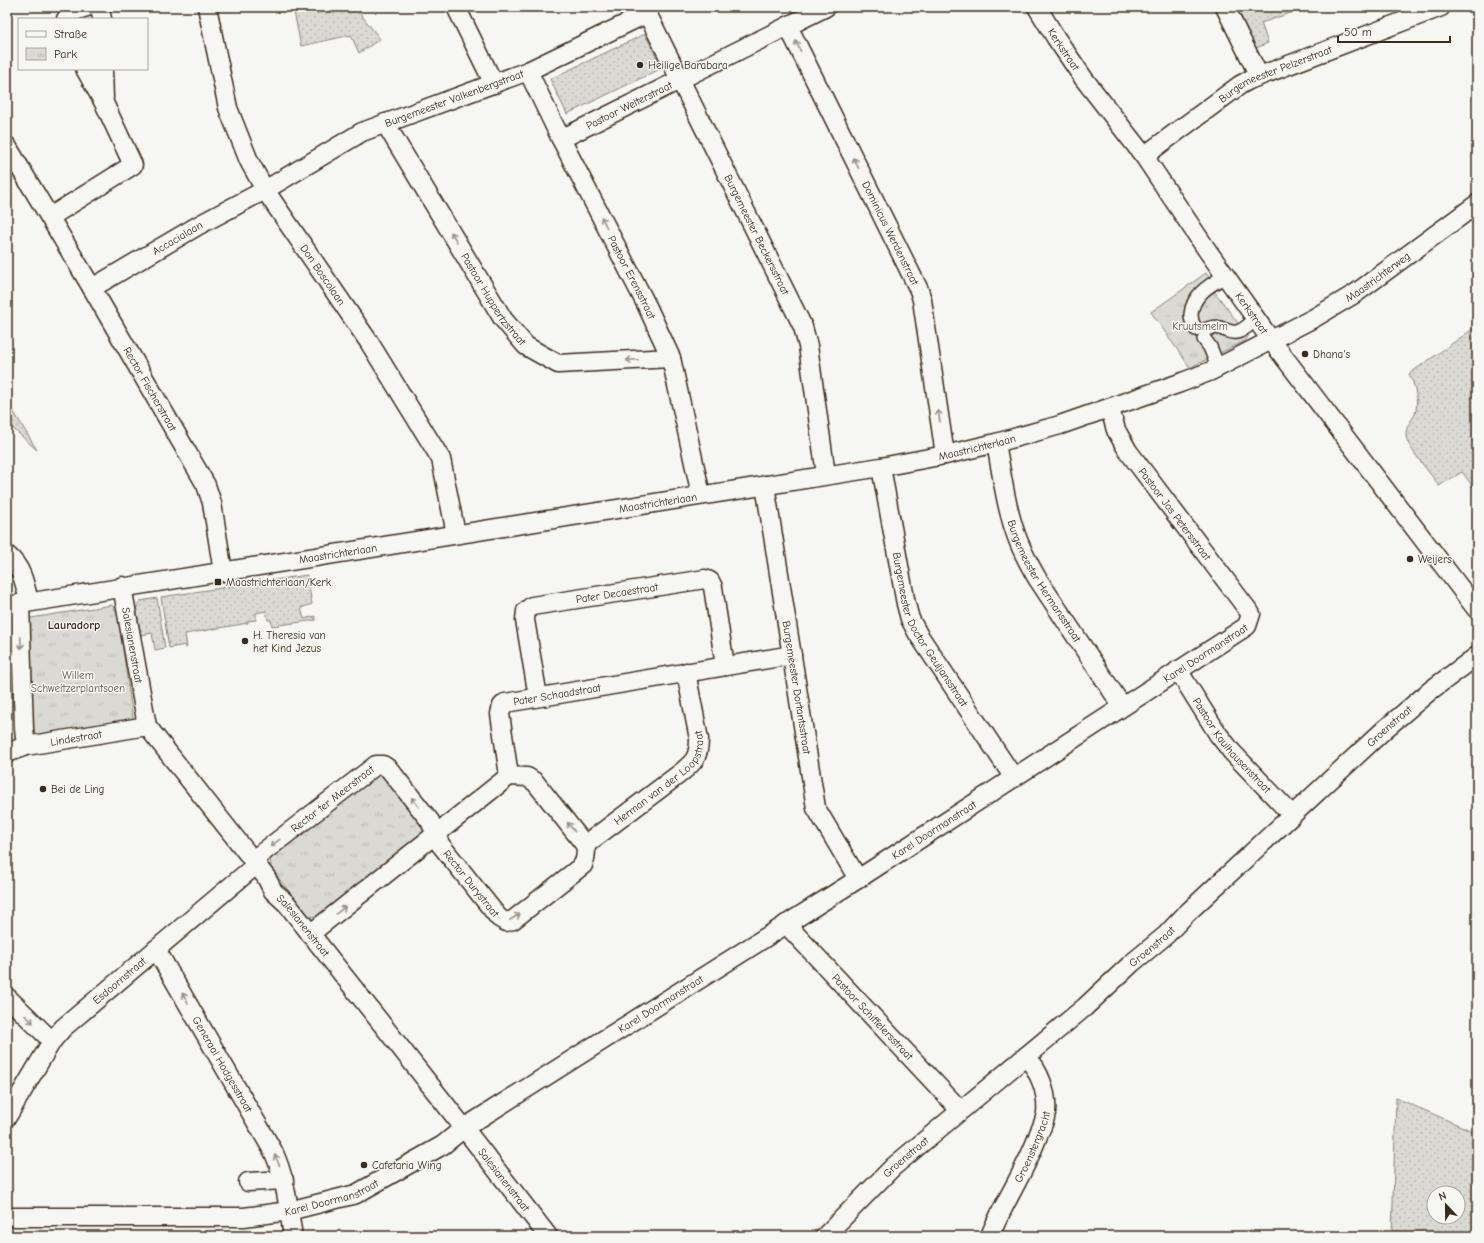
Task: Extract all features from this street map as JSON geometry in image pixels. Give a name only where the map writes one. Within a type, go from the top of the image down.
[{"type":"street","points":[[67,18],[75,11],[87,7]]},
{"type":"street","points":[[100,7],[102,18]]},
{"type":"street","name":"Don Boscolaan","points":[[207,7],[228,108],[250,161],[265,190],[369,342],[441,458],[456,534]]},
{"type":"street","points":[[456,7],[494,84]]},
{"type":"street","name":"Pastoor Welterstraat","points":[[561,139],[826,7]]},
{"type":"street","name":"Kerkstraat","points":[[1037,7],[1084,79],[1144,156],[1225,276],[1271,340],[1477,610]]},
{"type":"street","points":[[1225,7],[1259,76]]},
{"type":"street","name":"Burgemeester Pelzerstraat","points":[[1144,156],[1240,85],[1259,76],[1441,7]]},
{"type":"street","name":"Burgemeester Valkenbergstraat","points":[[265,190],[362,132],[528,71],[646,10]]},
{"type":"street","name":"Burgemeester Beckersstraat","points":[[646,10],[805,331],[826,475]]},
{"type":"street","name":"Dominicus Werdenstraat","points":[[788,26],[919,290],[922,300],[945,455]]},
{"type":"street","points":[[50,217],[133,165],[105,104],[86,70]]},
{"type":"street","points":[[103,70],[105,104]]},
{"type":"street","name":"Pastoor Erensstraat","points":[[528,71],[561,139],[647,306],[671,358],[701,495]]},
{"type":"street","name":"Pastoor Huppertzstraat","points":[[385,123],[503,319],[526,346],[558,364],[671,358]]},
{"type":"street","name":"Rector Fischerstraat","points":[[7,146],[92,288],[206,485],[212,503],[223,572]]},
{"type":"street","name":"Accacialaan","points":[[92,288],[199,224],[265,190]]},
{"type":"street","name":"Maastrichterweg","points":[[1271,340],[1356,293],[1477,204]]},
{"type":"street","points":[[1218,367],[1209,345],[1202,333],[1192,325],[1191,318],[1194,303],[1204,290],[1225,276]]},
{"type":"street","points":[[1202,333],[1216,326],[1235,332],[1239,331],[1256,319]]},
{"type":"street","name":"Maastrichterlaan","points":[[18,604],[122,586],[223,572],[881,467],[945,455],[996,443],[1110,409],[1180,384],[1218,367],[1271,340]]},
{"type":"street","name":"Pastoor Jos Petersstraat","points":[[1110,409],[1116,430],[1128,451],[1251,614]]},
{"type":"street","name":"Burgemeester Hermansstraat","points":[[996,443],[1011,516],[1026,558],[1122,706]]},
{"type":"street","name":"Burgemeester Doctor Geuljansstraat","points":[[881,467],[910,619],[918,634],[1014,778]]},
{"type":"street","name":"Burgemeester Dortantsstraat","points":[[765,485],[816,808],[819,816],[858,879]]},
{"type":"street","points":[[7,555],[18,565],[22,575],[18,604],[26,746]]},
{"type":"street","name":"Pater Decaestraat","points":[[538,697],[525,620],[526,611],[532,606],[705,579],[710,581],[713,587],[726,666]]},
{"type":"street","name":"Salesianenstraat","points":[[122,586],[147,726],[266,877],[273,891],[287,904],[548,1236]]},
{"type":"street","name":"Karel Doormanstraat","points":[[7,1217],[244,1217],[289,1211],[356,1194],[443,1145],[464,1128],[858,879],[1014,778],[1122,706],[1247,626],[1251,614]]},
{"type":"street","name":"Pater Schaadstraat","points":[[509,776],[500,710],[502,706],[509,701],[792,655]]},
{"type":"street","name":"Groenstraat","points":[[825,1236],[893,1167],[1085,1007],[1132,963],[1166,935],[1186,914],[1385,729],[1430,690],[1477,656]]},
{"type":"street","name":"Pastoor Kaulhausenstraat","points":[[1178,670],[1218,734],[1232,752],[1292,815]]},
{"type":"street","name":"Herman van der Loopstraat","points":[[585,845],[678,775],[697,757],[699,750],[699,739],[686,672]]},
{"type":"street","name":"Lindestraat","points":[[7,753],[26,746],[147,726]]},
{"type":"street","name":"Rector ter Meerstraat","points":[[256,865],[258,856],[376,765],[383,765],[389,769],[430,821],[436,834]]},
{"type":"street","points":[[310,934],[509,776],[527,777],[535,782],[585,845]]},
{"type":"street","name":"Rector Durystraat","points":[[436,834],[440,844],[499,918],[506,922],[514,920],[583,865],[586,858],[585,845]]},
{"type":"street","name":"Esdoornstraat","points":[[7,1117],[52,1041],[63,1028],[256,865]]},
{"type":"street","name":"Pastoor Schiffelersstraat","points":[[786,924],[960,1110]]},
{"type":"street","name":"Generaal Hodgesstraat","points":[[156,949],[273,1151],[280,1166],[284,1180],[293,1236]]},
{"type":"street","points":[[7,997],[52,1041]]},
{"type":"street","name":"Groenstergracht","points":[[990,1236],[1036,1145],[1046,1114],[1046,1104],[1041,1081],[1037,1071],[1026,1056]]},
{"type":"street","points":[[248,1182],[284,1180]]},
{"type":"green space","points":[[293,7],[355,7],[380,39],[359,53],[351,35],[301,46]]},
{"type":"green space","points":[[1236,7],[1298,7],[1299,10],[1261,23],[1268,43],[1256,48]]},
{"type":"green space","points":[[645,34],[662,68],[567,114],[550,79]]},
{"type":"green space","name":"Kruutsmelm","points":[[1206,273],[1212,282],[1209,284],[1243,330],[1248,331],[1248,337],[1245,341],[1191,367],[1191,369],[1151,312]]},
{"type":"green space","points":[[1477,326],[1477,492],[1462,472],[1439,486],[1412,450],[1407,440],[1406,432],[1415,414],[1417,405],[1415,388],[1409,374]]},
{"type":"green space","points":[[7,401],[37,450],[7,423]]},
{"type":"green space","points":[[307,575],[312,604],[301,608],[304,619],[315,616],[316,620],[272,626],[271,620],[268,620],[266,611],[256,613],[256,620],[248,621],[248,623],[185,634],[187,647],[185,648],[185,645],[169,648],[161,597]]},
{"type":"green space","points":[[157,598],[165,648],[155,650],[152,633],[141,635],[136,609],[140,601]]},
{"type":"green space","name":"Willem Schweitzerplantsoen","points":[[112,605],[118,615],[133,719],[132,721],[33,736],[28,625],[31,618]]},
{"type":"green space","points":[[380,773],[384,775],[426,828],[425,834],[319,916],[309,917],[270,867],[271,855]]},
{"type":"green space","points":[[1396,1098],[1477,1133],[1477,1236],[1392,1236]]},
{"type":"place","name":"Heilige Barabara","points":[[640,65]]},
{"type":"place","name":"Dhana's","points":[[1305,354]]},
{"type":"place","name":"Weijers","points":[[1410,559]]},
{"type":"place","name":"Maastrichterlaan/Kerk","points":[[218,582]]},
{"type":"place","name":"H. Theresia van het Kind Jezus","points":[[245,641]]},
{"type":"place","name":"Bei de Ling","points":[[43,789]]},
{"type":"place","name":"Cafetaria Wing","points":[[364,1165]]},
{"type":"district","name":"Lauradorp","points":[[74,625]]}]
